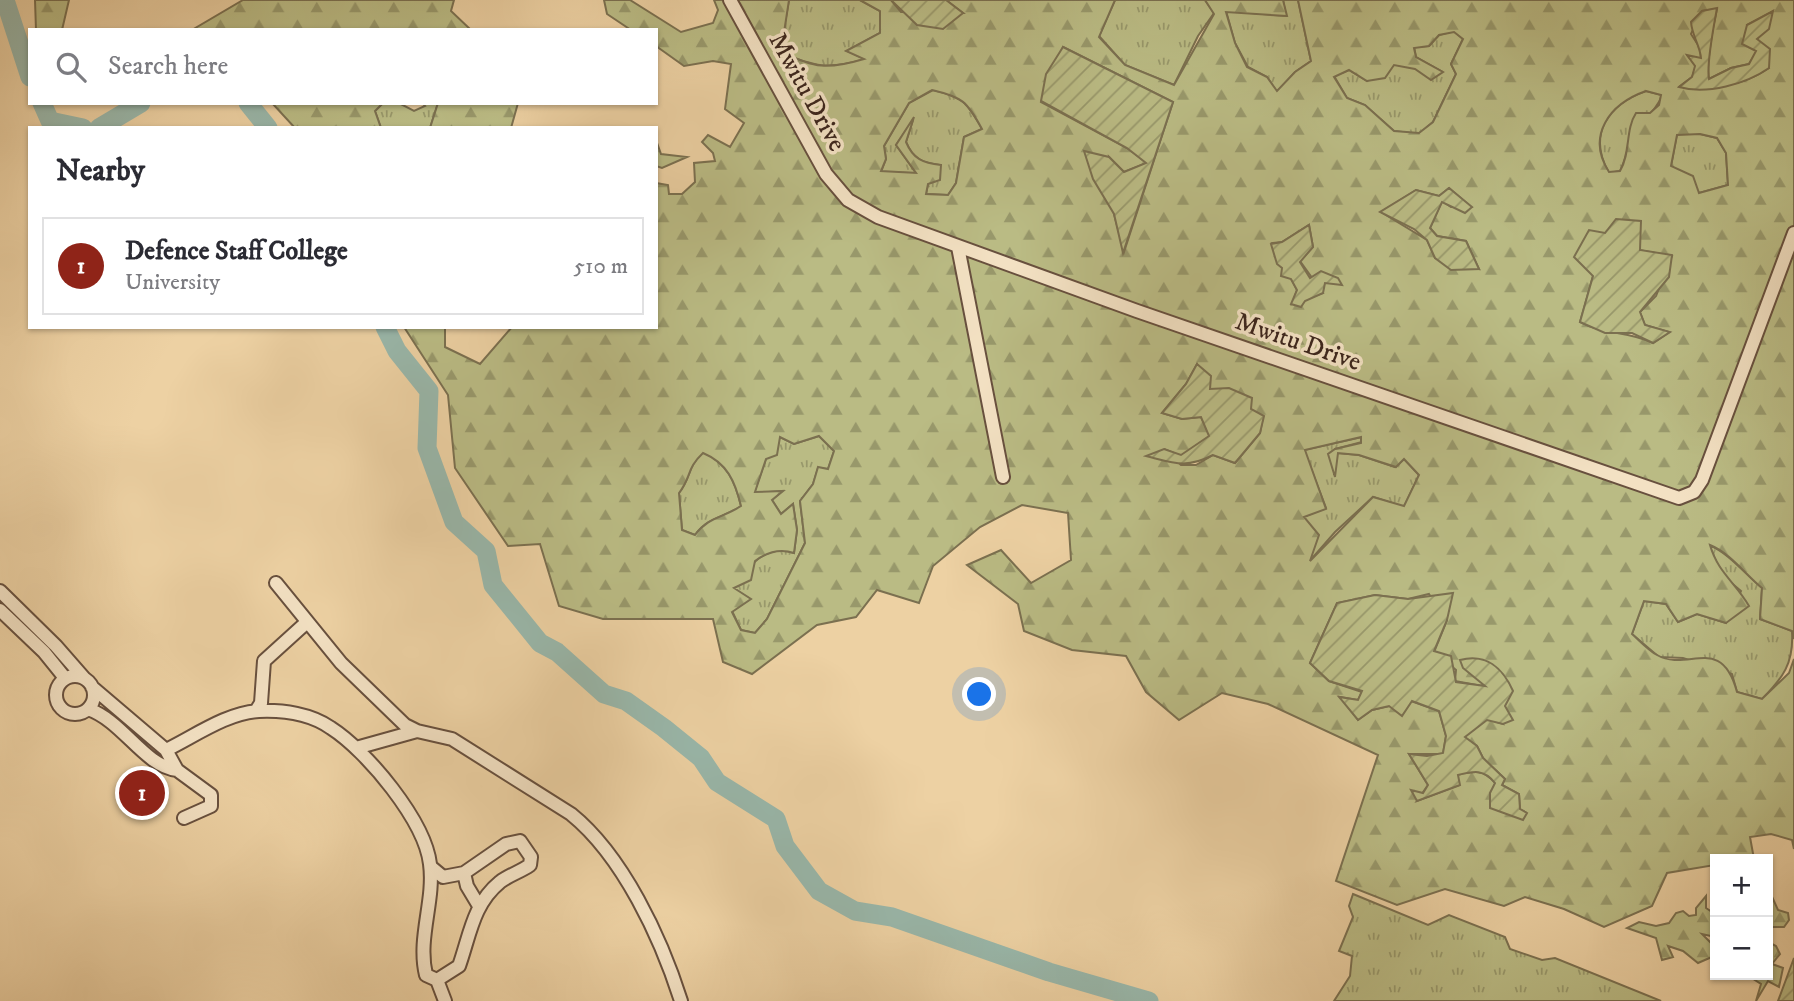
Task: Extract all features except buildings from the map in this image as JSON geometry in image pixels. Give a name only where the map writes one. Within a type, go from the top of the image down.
[{"type":"street","name":"Mwitu Drive","points":[[730,0],[827,174],[848,200],[878,217],[1679,498],[1694,492],[1702,480],[1794,233]]},
{"type":"street","points":[[958,247],[1003,477]]},
{"type":"street","points":[[276,583],[341,663],[394,716],[417,731],[452,739],[571,814],[589,829],[642,909],[681,1001]]},
{"type":"street","points":[[0,591],[88,682],[166,750],[177,770],[211,795],[211,806],[184,818]]},
{"type":"street","points":[[0,610],[44,652],[65,678],[88,682]]},
{"type":"street","points":[[256,711],[261,702],[264,660],[307,622]]},
{"type":"street","points":[[65,678],[55,691],[57,704],[70,714],[80,714],[88,709],[94,697],[88,682]]},
{"type":"street","points":[[88,709],[118,725],[164,768],[177,770]]},
{"type":"street","points":[[166,750],[230,719],[256,711],[284,712],[320,722],[356,748],[407,811],[427,848],[431,867],[422,957],[426,975],[437,980],[445,1001]]},
{"type":"street","points":[[356,748],[417,731]]},
{"type":"street","points":[[431,867],[443,877],[464,873],[506,844],[520,841],[531,857],[530,865],[502,880],[479,906],[459,966],[437,980]]},
{"type":"street","points":[[490,857],[502,880]]},
{"type":"street","points":[[464,873],[467,886],[479,906]]},
{"type":"green space","points":[[35,0],[69,0],[62,28],[36,28]]},
{"type":"green space","points":[[243,0],[454,0],[451,11],[469,28],[195,28]]},
{"type":"green space","points":[[604,0],[630,0],[681,32],[713,23],[718,10],[714,0],[789,0],[781,52],[812,64],[830,66],[864,59],[846,51],[880,33],[880,11],[860,0],[891,0],[901,12],[963,13],[946,0],[1115,0],[1099,37],[1125,65],[1174,85],[1214,14],[1205,0],[1283,0],[1287,16],[1226,12],[1235,43],[1247,67],[1267,77],[1277,91],[1295,72],[1311,61],[1298,0],[1794,0],[1794,639],[1792,631],[1760,619],[1762,588],[1731,558],[1710,545],[1722,571],[1749,606],[1726,623],[1697,614],[1678,622],[1666,604],[1644,601],[1632,634],[1654,653],[1669,659],[1713,659],[1722,664],[1730,674],[1737,692],[1762,699],[1789,673],[1794,659],[1794,849],[1792,840],[1771,834],[1750,837],[1753,854],[1710,854],[1710,866],[1667,873],[1652,906],[1604,927],[1564,909],[1525,897],[1504,906],[1445,889],[1397,905],[1336,881],[1378,755],[1268,704],[1222,693],[1179,720],[1146,692],[1126,656],[1072,650],[1024,631],[1018,604],[967,565],[1001,550],[1031,583],[1071,560],[1068,513],[1022,505],[980,527],[933,566],[919,603],[877,590],[856,617],[817,625],[752,674],[723,662],[713,619],[603,619],[559,606],[540,544],[508,546],[455,468],[448,395],[405,329],[445,329],[445,347],[480,364],[510,329],[658,329],[658,183],[668,185],[669,194],[682,194],[695,182],[694,163],[715,161],[713,153],[702,142],[708,135],[730,147],[744,123],[725,109],[731,64],[713,61],[684,66],[658,47],[658,28],[628,28],[607,14]],"holes":[[[1717,9],[1709,55],[1709,79],[1731,68],[1749,64],[1757,51],[1747,25],[1772,12],[1757,39],[1769,68],[1738,83],[1703,87],[1680,86],[1692,77],[1696,66],[1688,56],[1701,59],[1700,48],[1691,34],[1702,11]],[[1454,32],[1463,39],[1451,64],[1456,74],[1433,122],[1419,133],[1394,131],[1365,105],[1347,98],[1334,77],[1349,70],[1367,81],[1385,78],[1394,65],[1415,69],[1431,80],[1443,72],[1416,57],[1414,48],[1429,46],[1439,35]],[[1063,47],[1173,102],[1124,252],[1114,214],[1109,157],[1124,172],[1147,163],[1127,148],[1041,102]],[[932,90],[963,102],[982,129],[964,137],[956,183],[948,195],[926,194],[928,184],[940,180],[941,165],[919,159],[909,148],[906,142],[914,117],[896,145],[916,173],[881,171],[886,159],[884,146],[909,103]],[[1646,91],[1661,95],[1659,105],[1650,113],[1636,113],[1620,171],[1609,172],[1602,159],[1601,134],[1612,113]],[[1700,134],[1717,138],[1726,153],[1728,185],[1699,193],[1693,176],[1671,166],[1677,135]],[[1449,188],[1471,207],[1451,207],[1442,201],[1430,228],[1437,236],[1466,241],[1479,269],[1435,258],[1427,240],[1381,212],[1416,190],[1439,196]],[[1309,225],[1313,247],[1300,261],[1323,293],[1292,304],[1297,290],[1272,243],[1282,242]],[[1639,250],[1672,256],[1656,296],[1640,312],[1645,325],[1669,332],[1653,343],[1580,322],[1593,276]],[[1197,364],[1209,389],[1263,417],[1260,433],[1235,463],[1213,455],[1196,465],[1181,465],[1164,449],[1181,456],[1210,436],[1201,417],[1182,419],[1162,413],[1186,384]],[[819,436],[834,451],[828,469],[818,467],[813,484],[800,501],[805,543],[767,619],[755,633],[741,630],[732,612],[751,599],[734,588],[751,580],[755,561],[760,558],[778,551],[794,553],[797,530],[793,504],[781,514],[772,500],[783,491],[755,492],[766,459],[777,455],[780,437],[794,444]],[[1361,437],[1361,443],[1335,449],[1328,454],[1335,477],[1338,453],[1359,455],[1396,467],[1404,459],[1419,475],[1404,506],[1373,497],[1310,561],[1319,535],[1304,517],[1326,509],[1305,450]],[[703,453],[718,462],[729,474],[741,506],[711,521],[695,535],[682,530],[679,493],[691,468]],[[1429,594],[1447,620],[1434,652],[1456,670],[1455,681],[1487,687],[1503,724],[1487,719],[1464,737],[1477,746],[1483,758],[1505,779],[1502,785],[1519,794],[1520,809],[1527,813],[1491,808],[1495,783],[1487,775],[1478,772],[1457,775],[1459,785],[1417,801],[1428,785],[1409,754],[1443,754],[1446,736],[1439,711],[1411,701],[1372,710],[1358,720],[1340,697],[1358,700],[1362,692],[1329,681],[1310,663],[1337,603],[1375,595],[1408,599]]]},
{"type":"green space","points":[[789,0],[860,0],[880,11],[880,33],[847,51],[865,59],[831,66],[803,61],[780,52]]},
{"type":"green space","points":[[891,0],[946,0],[963,13],[943,29],[917,25]]},
{"type":"green space","points":[[1115,0],[1205,0],[1214,13],[1198,36],[1174,85],[1125,65],[1099,36]]},
{"type":"green space","points":[[1283,0],[1298,0],[1311,61],[1295,72],[1277,92],[1267,77],[1248,67],[1235,43],[1226,11],[1286,16]]},
{"type":"green space","points":[[1717,8],[1709,55],[1709,79],[1731,68],[1749,64],[1756,51],[1742,44],[1747,25],[1773,11],[1769,29],[1757,39],[1770,49],[1769,68],[1749,79],[1714,89],[1679,87],[1692,77],[1695,66],[1687,55],[1701,58],[1691,22],[1702,11]]},
{"type":"green space","points":[[1454,31],[1463,39],[1451,64],[1456,74],[1433,122],[1419,134],[1394,131],[1365,105],[1347,98],[1334,76],[1349,70],[1367,81],[1394,64],[1443,72],[1416,57],[1414,47],[1429,46],[1439,35]]},
{"type":"green space","points":[[1063,47],[1173,102],[1123,253],[1114,214],[1093,179],[1084,151],[1109,157],[1124,172],[1146,163],[1127,148],[1041,101],[1046,74]]},
{"type":"green space","points":[[933,90],[958,98],[972,112],[982,129],[964,137],[956,183],[948,195],[926,194],[928,184],[940,165],[919,159],[909,148],[906,142],[913,120],[896,145],[916,173],[881,172],[886,159],[884,146],[909,103]]},
{"type":"green space","points":[[1646,91],[1662,95],[1632,137],[1620,171],[1609,173],[1600,146],[1605,123],[1621,104]]},
{"type":"green space","points":[[274,105],[381,105],[375,111],[380,126],[293,126]]},
{"type":"green space","points":[[381,105],[403,105],[414,111],[424,105],[437,105],[431,126],[380,126],[375,111]]},
{"type":"green space","points":[[437,105],[517,105],[512,126],[431,126]]},
{"type":"green space","points":[[1677,134],[1700,134],[1717,138],[1726,153],[1728,185],[1699,193],[1671,166]]},
{"type":"green space","points":[[658,146],[661,154],[687,157],[662,168],[658,167]]},
{"type":"green space","points":[[1449,188],[1472,207],[1465,213],[1442,202],[1430,228],[1437,236],[1466,241],[1479,269],[1451,270],[1435,258],[1427,240],[1414,229],[1380,212],[1416,190],[1439,196]]},
{"type":"green space","points":[[1616,219],[1641,221],[1640,250],[1672,255],[1669,277],[1640,312],[1645,325],[1670,332],[1653,343],[1632,333],[1605,333],[1580,322],[1593,276],[1574,257],[1589,230],[1605,233]]},
{"type":"green space","points":[[1309,225],[1313,247],[1300,262],[1310,278],[1321,271],[1338,278],[1342,285],[1325,283],[1323,293],[1305,301],[1301,307],[1291,304],[1297,290],[1291,279],[1281,276],[1282,268],[1277,264],[1271,244],[1282,242]]},
{"type":"green space","points":[[1197,364],[1211,376],[1210,389],[1229,388],[1252,398],[1251,409],[1264,416],[1260,433],[1235,463],[1213,455],[1187,463],[1146,456],[1164,449],[1181,455],[1209,436],[1201,417],[1182,419],[1162,413],[1186,384]]},
{"type":"green space","points":[[819,436],[834,451],[828,469],[818,468],[813,484],[800,501],[805,543],[767,619],[755,633],[741,630],[732,611],[750,599],[733,588],[751,565],[766,554],[774,551],[794,553],[797,530],[793,504],[781,514],[772,500],[782,491],[754,493],[766,459],[780,437],[794,444]]},
{"type":"green space","points":[[1362,437],[1362,442],[1335,449],[1334,475],[1337,453],[1359,455],[1395,467],[1404,459],[1419,475],[1404,507],[1373,497],[1335,532],[1308,563],[1303,517],[1326,508],[1304,450]]},
{"type":"green space","points":[[703,452],[724,467],[729,474],[741,506],[711,521],[695,535],[682,530],[679,493],[694,463]]},
{"type":"green space","points":[[1709,545],[1730,558],[1762,588],[1760,619],[1792,631],[1791,652],[1786,669],[1762,699],[1737,692],[1732,674],[1683,658],[1659,657],[1632,634],[1644,601],[1666,604],[1678,622],[1697,614],[1726,623],[1741,591],[1722,575]]},
{"type":"green space","points":[[1453,593],[1447,620],[1434,651],[1451,656],[1456,682],[1485,686],[1463,668],[1460,660],[1469,658],[1492,664],[1509,683],[1513,691],[1505,706],[1513,720],[1503,724],[1487,720],[1465,737],[1477,746],[1483,758],[1505,779],[1502,785],[1519,794],[1520,809],[1527,813],[1523,820],[1490,808],[1490,793],[1495,783],[1487,775],[1478,772],[1458,775],[1460,785],[1417,801],[1411,790],[1423,793],[1428,785],[1409,754],[1427,756],[1443,753],[1446,736],[1439,711],[1412,701],[1402,716],[1389,706],[1372,710],[1358,720],[1339,697],[1358,700],[1362,691],[1329,681],[1310,663],[1337,603],[1375,595],[1408,599]]},
{"type":"green space","points":[[1353,894],[1428,925],[1449,915],[1505,937],[1510,949],[1542,960],[1555,958],[1661,1001],[1334,1001],[1350,976],[1352,956],[1339,951],[1353,917],[1349,906]]},
{"type":"green space","points":[[1706,896],[1706,908],[1710,911],[1710,936],[1702,934],[1710,942],[1710,958],[1698,963],[1683,951],[1668,946],[1673,957],[1662,960],[1656,938],[1627,928],[1639,922],[1656,926],[1669,923],[1676,913],[1683,911],[1689,916],[1696,915],[1696,908]]},
{"type":"green space","points":[[1773,899],[1778,910],[1788,913],[1789,920],[1784,927],[1773,927]]},
{"type":"green space","points":[[1773,944],[1776,946],[1780,954],[1773,963]]},
{"type":"green space","points":[[1794,958],[1794,1001],[1778,1001]]},
{"type":"green space","points":[[1773,964],[1783,968],[1779,987],[1768,981],[1756,1001],[1761,984],[1755,980],[1773,980]]},
{"type":"waterway","points":[[5,0],[28,71]]},
{"type":"waterway","points":[[43,105],[50,121],[74,126]]},
{"type":"waterway","points":[[102,126],[138,105]]},
{"type":"waterway","points":[[250,105],[266,126]]},
{"type":"waterway","points":[[386,329],[397,351],[429,391],[427,448],[454,522],[486,551],[493,585],[540,643],[557,652],[604,694],[626,701],[664,728],[701,758],[717,782],[776,819],[785,846],[819,891],[855,911],[892,917],[1049,972],[1149,1001]]},
{"type":"place","name":"Defence Staff College","points":[[142,793]]}]
